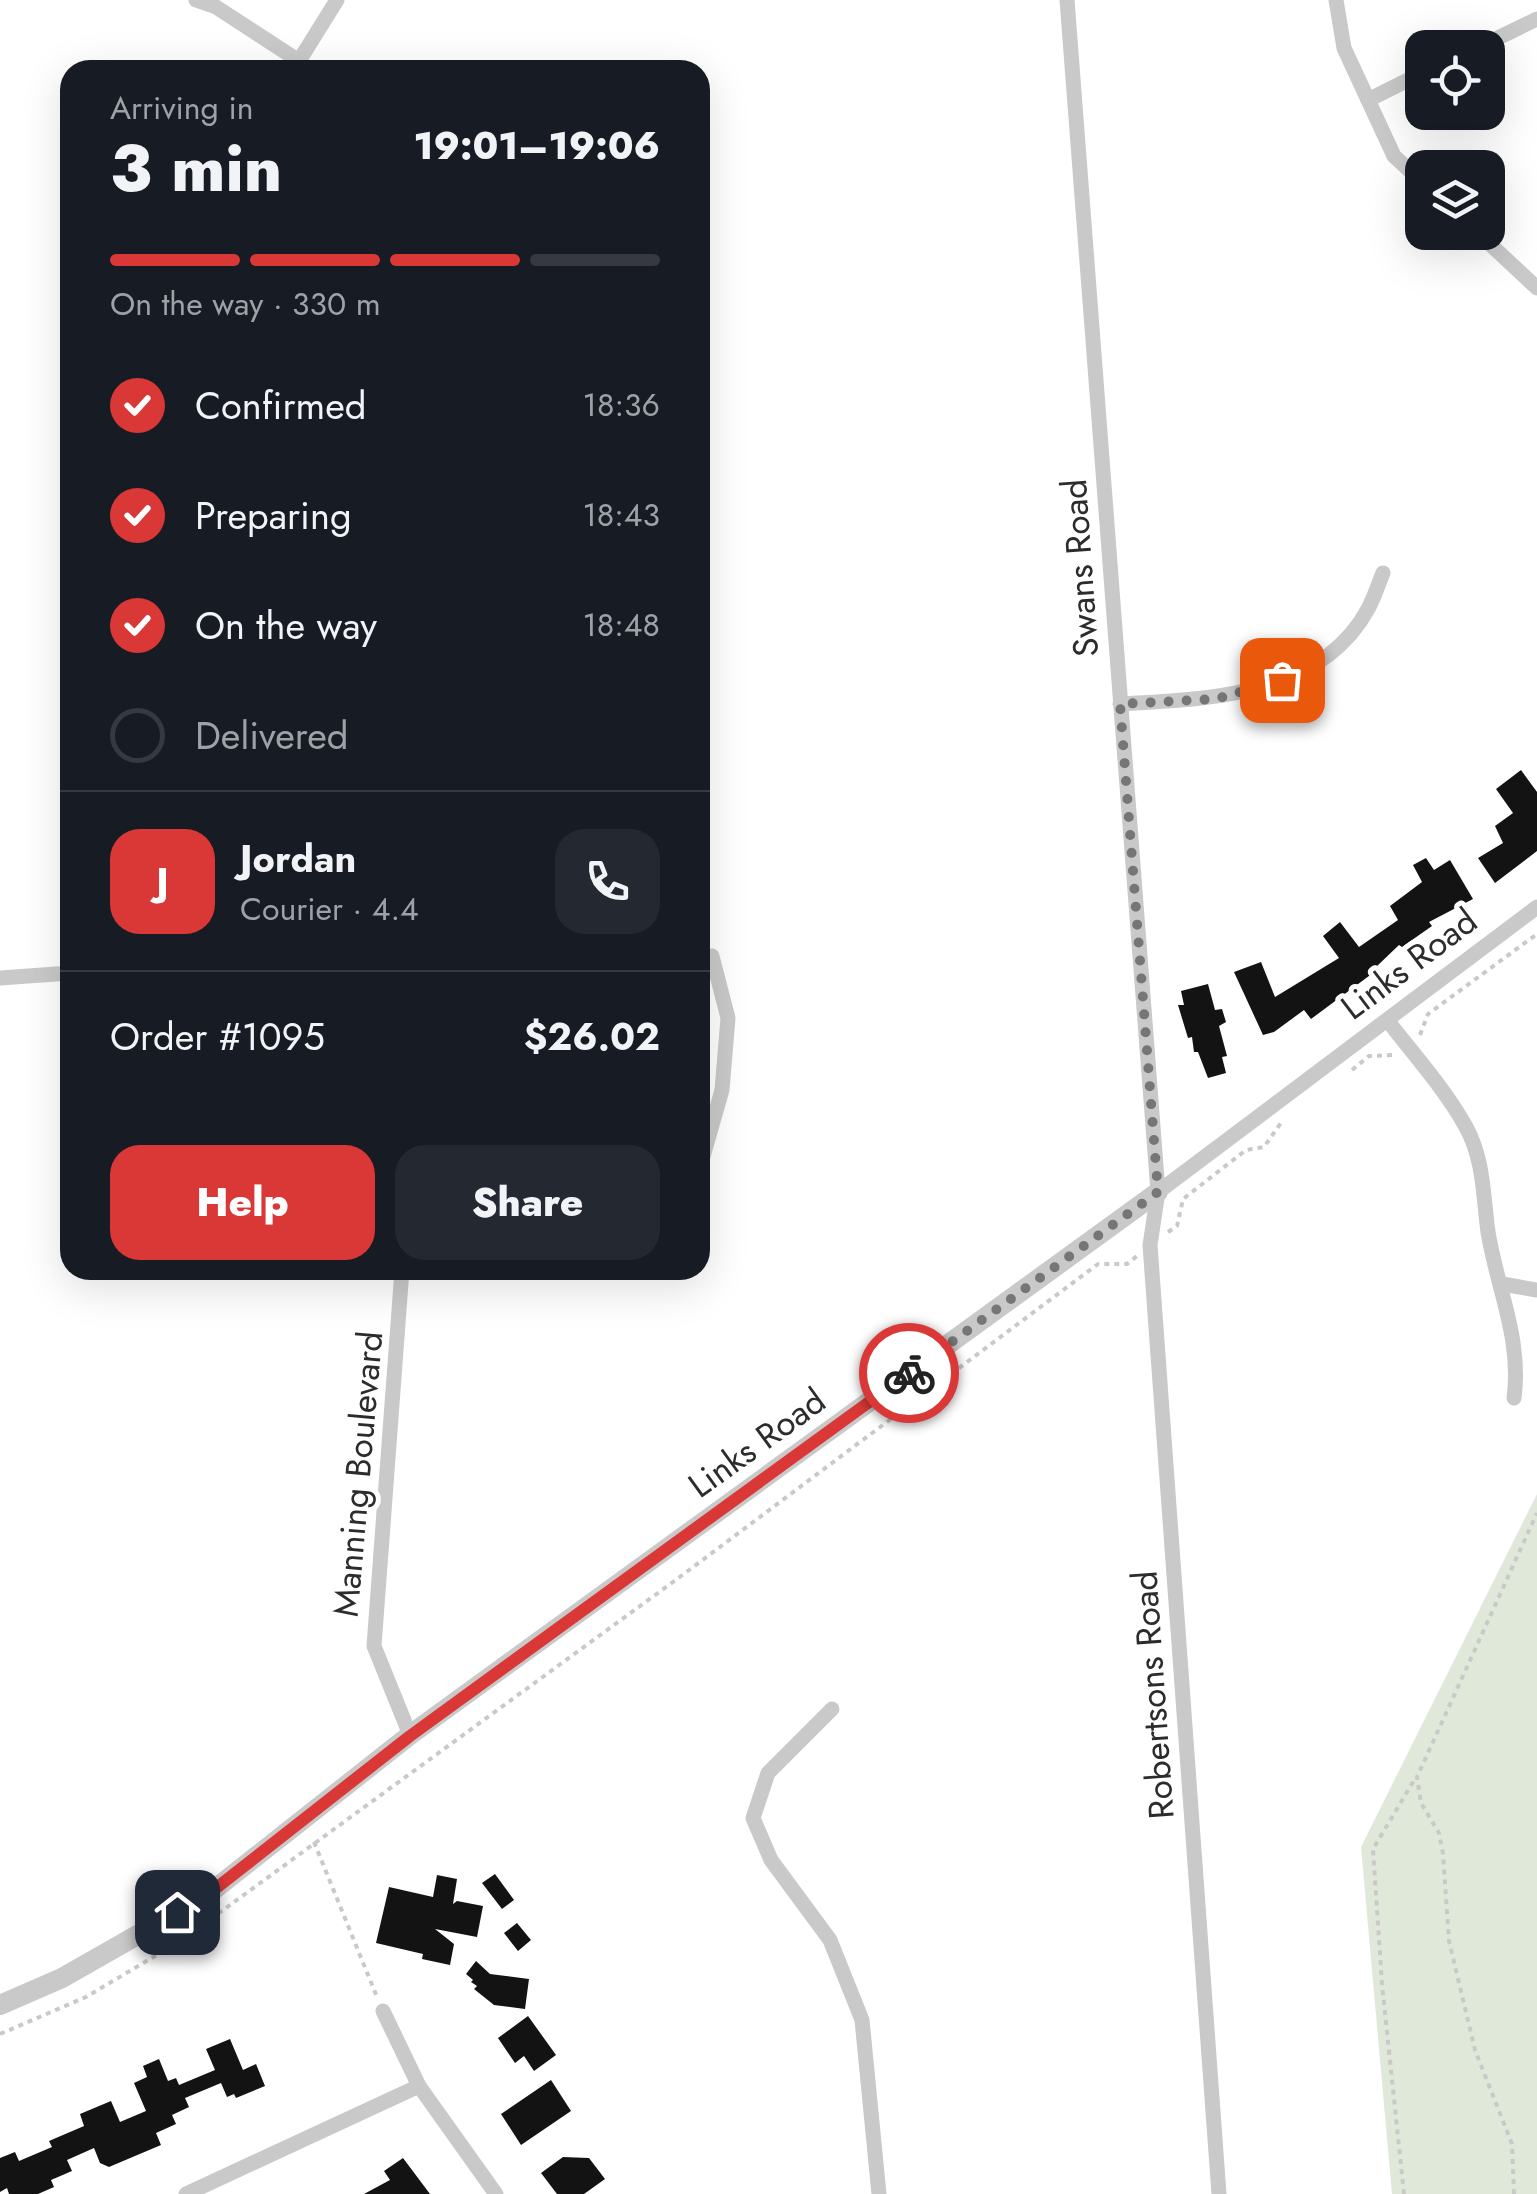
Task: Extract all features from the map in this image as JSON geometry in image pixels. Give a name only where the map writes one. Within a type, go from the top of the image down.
[{"type":"street","points":[[196,0],[216,7],[292,60]]},
{"type":"street","points":[[304,60],[336,0]]},
{"type":"street","name":"Swans Road","points":[[1067,0],[1158,1192]]},
{"type":"street","points":[[1336,0],[1344,48],[1394,156],[1405,166]]},
{"type":"street","points":[[1505,34],[1537,19]]},
{"type":"street","points":[[1368,100],[1405,82]]},
{"type":"street","points":[[1496,250],[1537,288]]},
{"type":"street","points":[[1120,704],[1216,699],[1260,688],[1304,670],[1341,645],[1368,610],[1382,573]]},
{"type":"street","name":"Links Road","points":[[0,2006],[62,1978],[206,1896],[410,1736],[1158,1192],[1537,907]]},
{"type":"street","points":[[710,1132],[722,1090],[728,1018],[712,956]]},
{"type":"street","points":[[0,978],[60,974]]},
{"type":"street","points":[[1388,1021],[1467,1128],[1484,1184],[1488,1234],[1516,1356],[1514,1398]]},
{"type":"street","name":"Robertsons Road","points":[[1158,1192],[1150,1245],[1220,2194]]},
{"type":"street","name":"Manning Boulevard","points":[[401,1280],[374,1646],[410,1736]]},
{"type":"street","points":[[1502,1284],[1537,1290]]},
{"type":"street","points":[[832,1709],[768,1773],[753,1818],[772,1860],[830,1940],[862,2020],[879,2194]]},
{"type":"street","points":[[383,2011],[419,2086],[496,2194]]},
{"type":"street","points":[[186,2194],[419,2086]]},
{"type":"path","points":[[1341,1078],[1369,1056],[1397,1054],[1424,1032],[1428,1014],[1537,934]]},
{"type":"path","points":[[0,2034],[86,1996],[182,1940],[673,1582],[1098,1264],[1127,1264],[1177,1226],[1183,1199],[1246,1150],[1264,1148],[1284,1120]]},
{"type":"path","points":[[1404,2194],[1382,1984],[1374,1850],[1416,1777],[1537,1513]]},
{"type":"path","points":[[1416,1777],[1421,1803],[1439,1833],[1450,1941],[1475,2050],[1512,2144],[1514,2194]]},
{"type":"path","points":[[314,1842],[383,2011]]},
{"type":"green space","points":[[1537,1494],[1537,2194],[1392,2194],[1361,1847]]},
{"type":"building","points":[[1521,770],[1537,792],[1537,851],[1495,883],[1478,858],[1503,843],[1495,826],[1513,813],[1496,789]]},
{"type":"building","points":[[1426,858],[1434,870],[1450,860],[1473,899],[1429,922],[1432,926],[1402,947],[1399,945],[1377,970],[1311,1019],[1304,1010],[1274,1032],[1263,1035],[1234,972],[1261,962],[1275,997],[1339,958],[1323,936],[1340,922],[1359,947],[1398,920],[1390,906],[1422,882],[1413,865]]},
{"type":"building","points":[[1208,984],[1215,1010],[1222,1009],[1226,1022],[1219,1026],[1227,1056],[1222,1057],[1226,1073],[1208,1078],[1198,1052],[1194,1052],[1192,1037],[1188,1038],[1178,1005],[1184,1005],[1181,991]]},
{"type":"building","points":[[495,1874],[514,1900],[502,1909],[482,1883]]},
{"type":"building","points":[[437,1875],[457,1879],[453,1904],[457,1901],[483,1906],[477,1937],[435,1929],[454,1944],[450,1965],[376,1943],[389,1887],[433,1897]]},
{"type":"building","points":[[517,1923],[531,1940],[518,1951],[504,1933]]},
{"type":"building","points":[[476,1961],[490,1974],[529,1979],[525,2009],[494,2005],[474,1989],[477,1986],[466,1974]]},
{"type":"building","points":[[528,2016],[556,2055],[534,2071],[524,2056],[515,2063],[498,2038]]},
{"type":"building","points":[[230,2039],[243,2070],[256,2064],[265,2086],[236,2098],[234,2094],[227,2097],[221,2083],[185,2098],[189,2107],[172,2115],[176,2124],[156,2133],[161,2145],[109,2167],[100,2163],[94,2148],[67,2160],[72,2171],[51,2180],[54,2187],[38,2194],[9,2194],[7,2188],[0,2192],[0,2158],[15,2152],[19,2161],[52,2147],[49,2141],[84,2126],[80,2114],[111,2101],[120,2122],[146,2111],[134,2083],[147,2077],[143,2066],[159,2059],[168,2081],[176,2078],[179,2085],[215,2070],[206,2049]]},
{"type":"building","points":[[551,2080],[571,2111],[521,2145],[501,2114]]},
{"type":"building","points":[[563,2157],[589,2158],[605,2179],[584,2194],[557,2194],[541,2173]]},
{"type":"building","points":[[403,2158],[430,2194],[364,2194],[390,2180],[384,2171]]},
{"type":"way so far","points":[[909,1373],[1158,1192],[1120,704],[1216,699],[1282,680]]},
{"type":"route","points":[[177,1912],[206,1896],[410,1736],[909,1373]]}]
